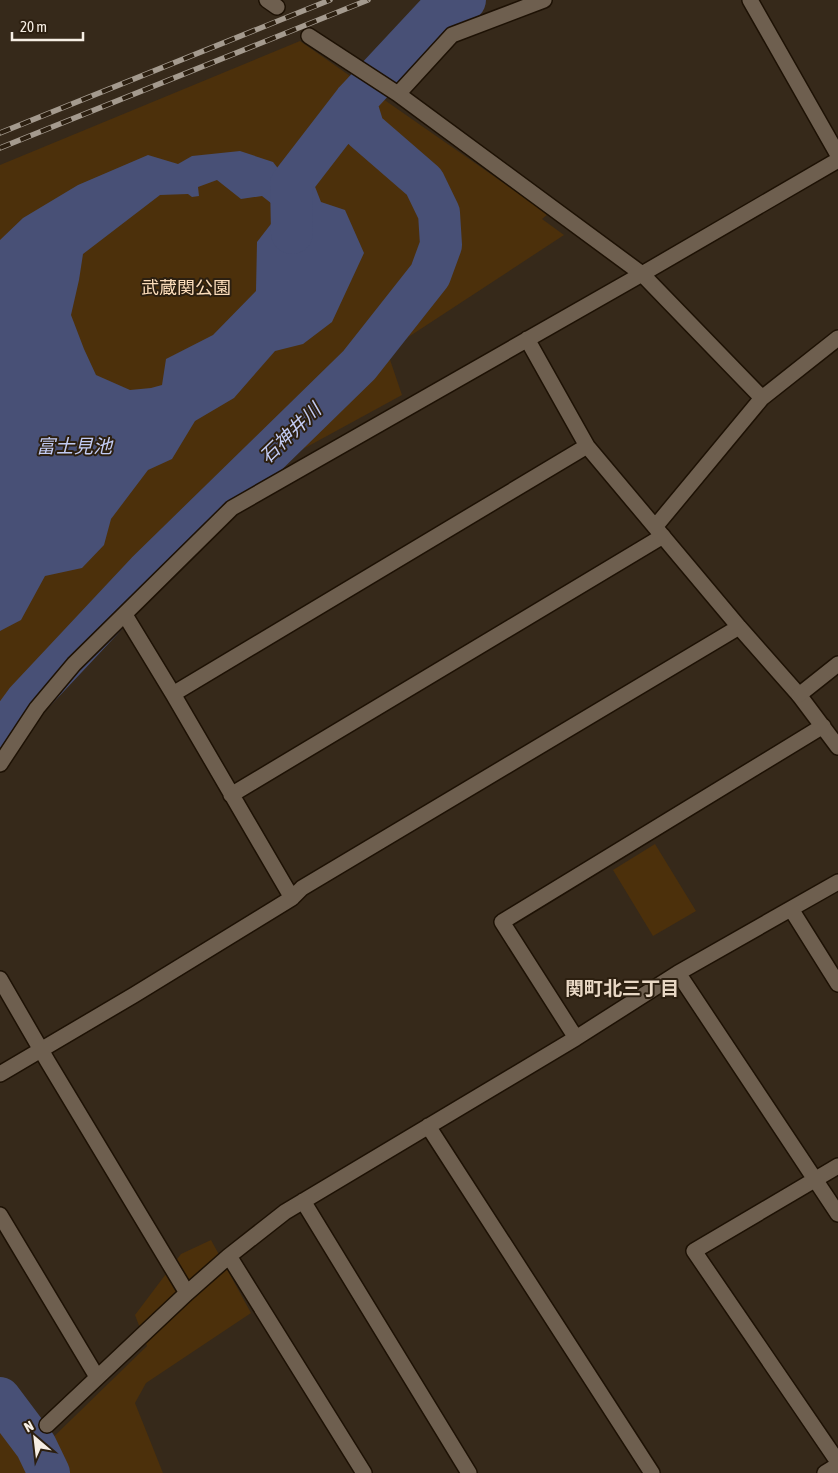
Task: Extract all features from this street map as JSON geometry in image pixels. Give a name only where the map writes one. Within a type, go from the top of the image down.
[{"type":"street","points":[[393,91],[452,35],[544,0]]},
{"type":"street","points":[[750,0],[838,155]]},
{"type":"street","points":[[309,36],[393,91],[642,274],[762,398]]},
{"type":"street","points":[[0,764],[37,708],[74,664],[232,508],[838,160]]},
{"type":"street","points":[[232,795],[659,532],[762,398],[838,338]]},
{"type":"street","points":[[527,339],[587,446],[739,627],[799,695],[838,747]]},
{"type":"street","points":[[173,694],[587,446]]},
{"type":"street","points":[[125,615],[292,898]]},
{"type":"street","points":[[0,1074],[134,995],[292,898],[302,888],[739,627]]},
{"type":"street","points":[[799,695],[838,664]]},
{"type":"street","points":[[576,1038],[502,922],[823,726]]},
{"type":"street","points":[[46,1425],[187,1293],[285,1212],[576,1038],[678,974],[838,882]]},
{"type":"street","points":[[791,909],[838,984]]},
{"type":"street","points":[[678,974],[838,1214]]},
{"type":"street","points":[[0,980],[40,1050],[187,1293]]},
{"type":"street","points":[[428,1126],[652,1473]]},
{"type":"street","points":[[825,1473],[838,1463],[694,1251],[838,1166]]},
{"type":"street","points":[[303,1201],[468,1473]]},
{"type":"street","points":[[0,1215],[97,1377]]},
{"type":"street","points":[[230,1256],[364,1473]]},
{"type":"green space","name":"武蔵関公園","points":[[300,41],[548,214],[542,219],[564,235],[387,351],[402,395],[206,502],[131,574],[11,705],[0,722],[0,165]]},
{"type":"green space","points":[[655,844],[696,911],[653,936],[613,870]]},
{"type":"green space","points":[[211,1240],[251,1313],[146,1383],[135,1403],[163,1473],[0,1473],[0,1413],[39,1451],[147,1346],[135,1315],[181,1254]]},
{"type":"water","name":"富士見池","points":[[240,151],[273,162],[284,176],[312,179],[321,202],[345,210],[364,253],[332,322],[303,344],[275,351],[234,398],[195,421],[172,459],[148,470],[111,519],[104,545],[82,568],[45,576],[21,620],[0,631],[0,240],[23,218],[78,185],[148,155],[178,164],[192,156]],"holes":[[[217,180],[241,199],[262,196],[281,211],[257,242],[256,291],[213,335],[166,359],[162,385],[130,390],[96,375],[71,315],[83,254],[160,195],[188,194],[192,197],[199,196],[198,187]]]},
{"type":"waterway","name":"石神井川","points":[[292,233],[291,184],[355,101],[440,10],[465,0]]},
{"type":"waterway","name":"石神井川","points":[[0,737],[27,700],[147,572],[359,365],[430,275],[441,245],[439,213],[424,182],[364,130],[355,101]]},
{"type":"waterway","name":"石神井川","points":[[0,1398],[36,1446],[49,1473]]},
{"type":"railway","points":[[0,133],[330,0]]},
{"type":"railway","points":[[0,148],[368,0]]},
{"type":"district","name":"関町北三丁目","points":[[622,988]]}]
